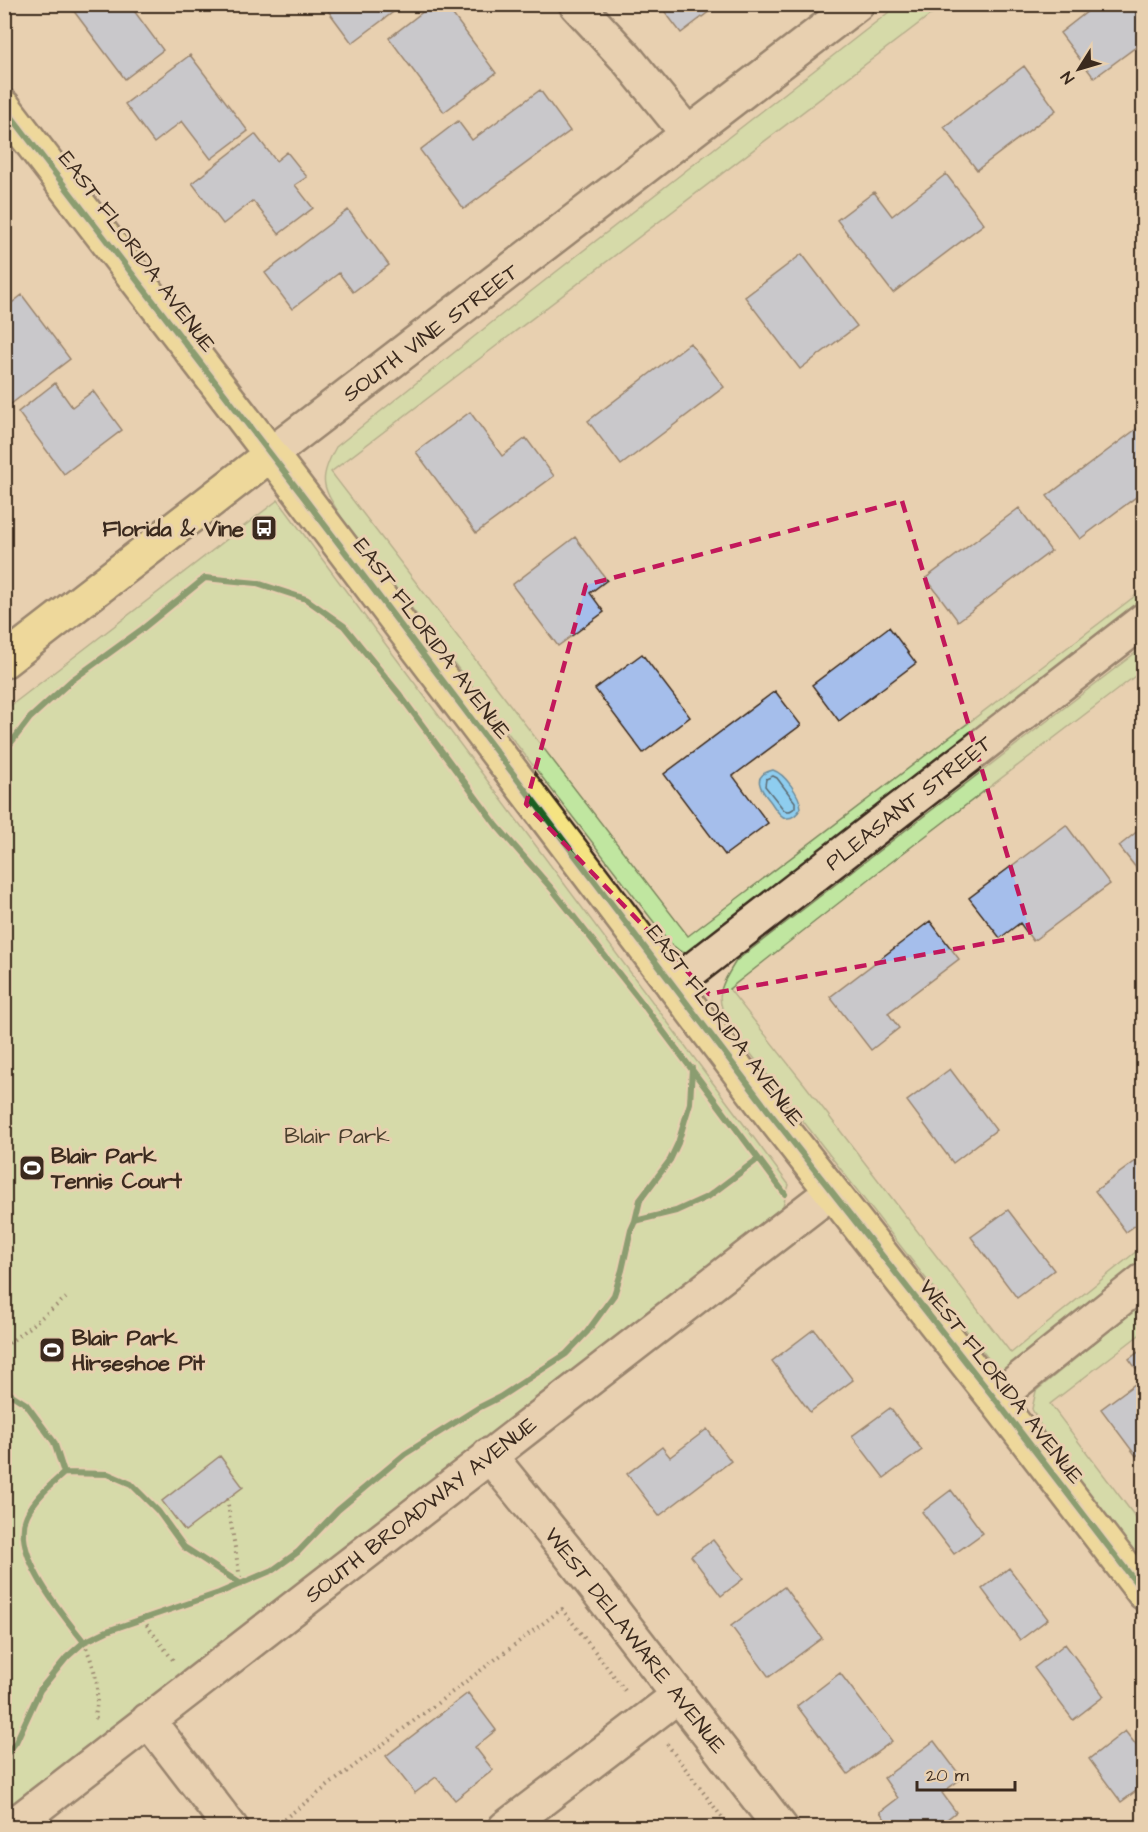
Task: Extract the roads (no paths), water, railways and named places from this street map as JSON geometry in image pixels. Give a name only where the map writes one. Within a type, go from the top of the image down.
[{"type":"main road","name":"EAST FLORIDA AVENUE","points":[[4,107],[271,454],[831,1192]]},
{"type":"main road","name":"SOUTH VINE STREET","points":[[4,661],[271,454]]},
{"type":"main road","name":"WEST FLORIDA AVENUE","points":[[831,1192],[995,1399],[1143,1593]]},
{"type":"street","points":[[576,4],[627,59],[688,134]]},
{"type":"street","name":"SOUTH VINE STREET","points":[[271,454],[857,4]]},
{"type":"street","name":"PLEASANT STREET","points":[[673,985],[1143,620]]},
{"type":"street","name":"SOUTH BROADWAY AVENUE","points":[[9,1827],[831,1192]]},
{"type":"street","points":[[995,1399],[1143,1280]]},
{"type":"street","name":"WEST DELAWARE AVENUE","points":[[489,1455],[567,1551],[781,1827]]},
{"type":"street","points":[[505,1827],[679,1695]]},
{"type":"street","points":[[148,1720],[231,1827]]},
{"type":"water","points":[[773,770],[787,780],[798,797],[801,808],[791,818],[783,817],[779,813],[761,787],[762,775]]},
{"type":"place","name":"Florida & Vine","points":[[264,528]]},
{"type":"place","name":"Blair Park Tennis Court","points":[[32,1168]]},
{"type":"place","name":"Blair Park Hirseshoe Pit","points":[[52,1350]]},
{"type":"park label","name":"Blair Park","points":[[337,1135]]}]
